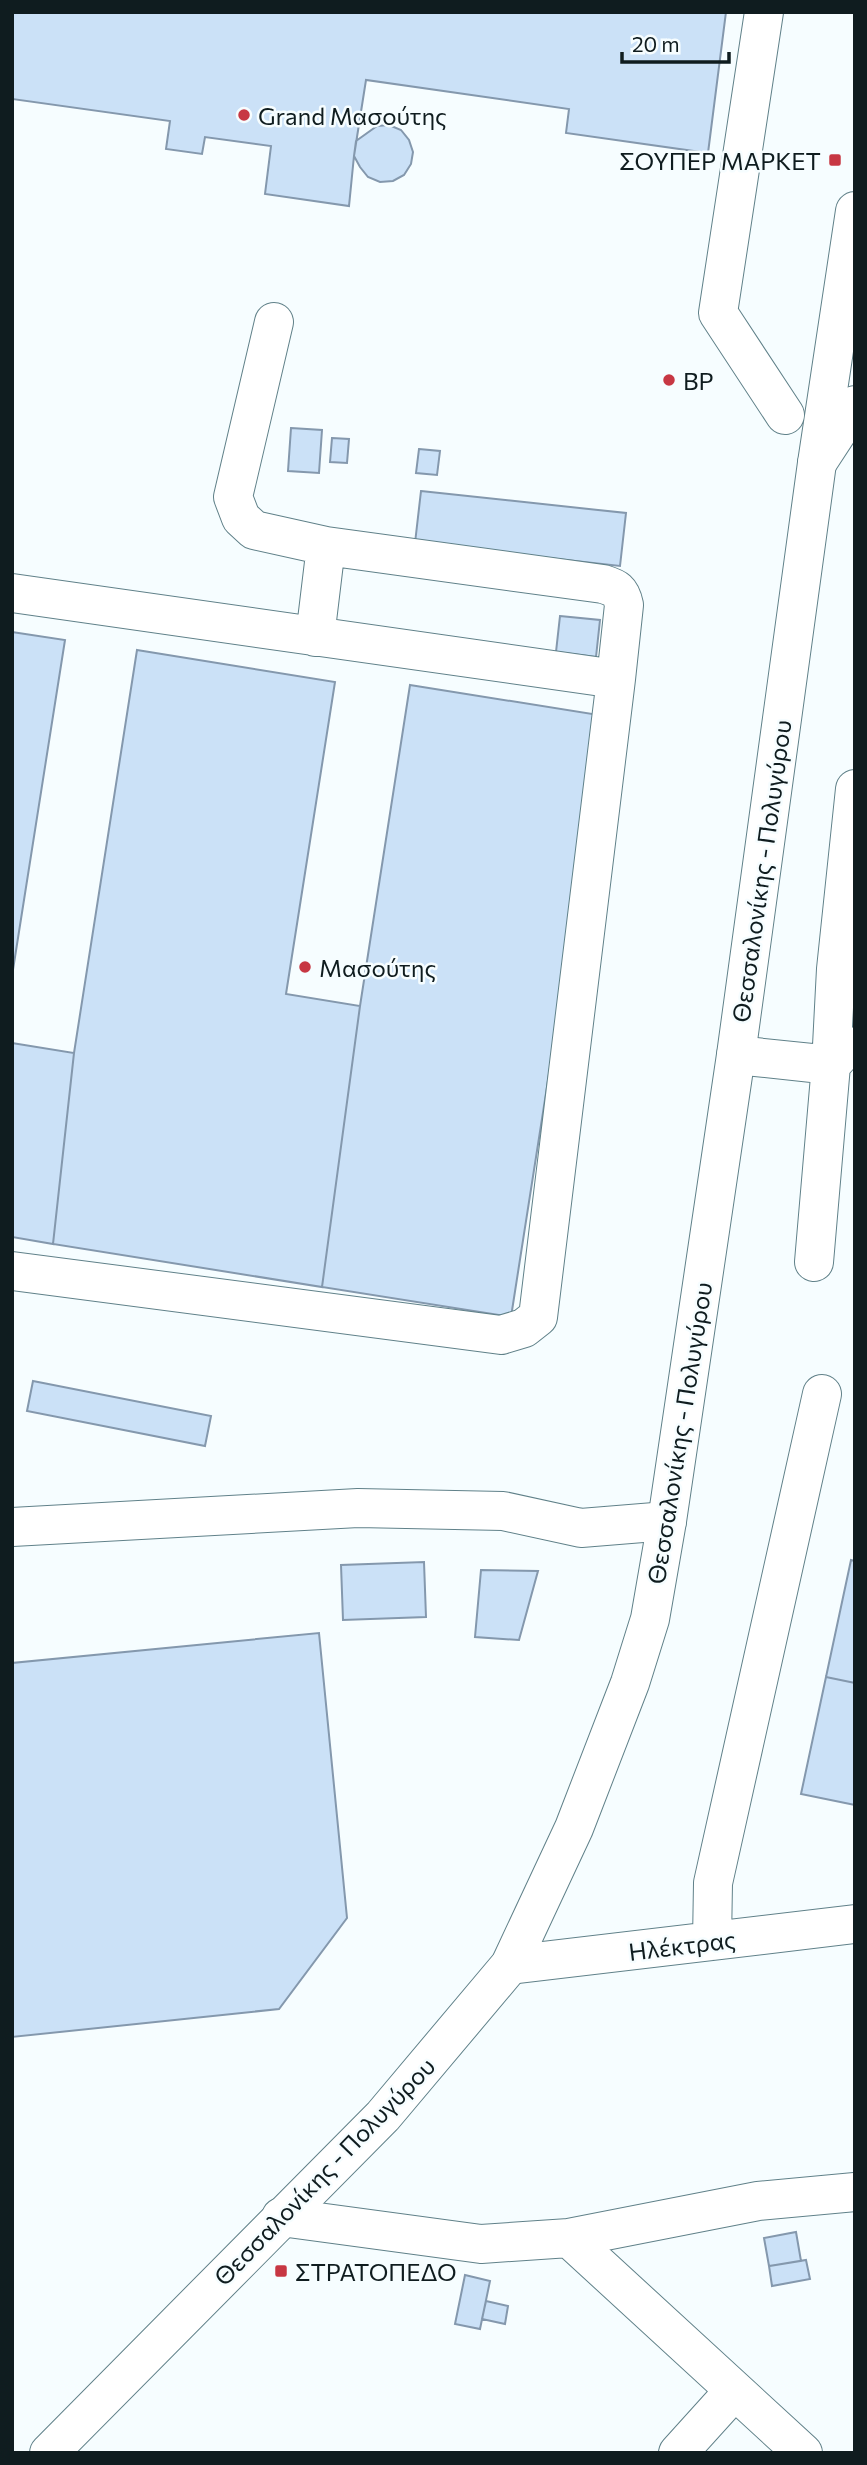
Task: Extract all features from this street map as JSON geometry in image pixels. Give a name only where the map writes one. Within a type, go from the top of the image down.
[{"type":"main road","points":[[764,12],[718,313],[785,415]]},
{"type":"main road","name":"Θεσσαλονίκης - Πολυγύρου","points":[[49,2453],[383,2116],[510,1965],[574,1828],[629,1683],[650,1619],[667,1521],[736,1055],[817,463],[855,211]]},
{"type":"main road","points":[[12,1270],[501,1335],[524,1328],[538,1317],[616,679],[624,605],[622,594],[617,588],[603,584],[326,547],[254,530],[241,518],[233,497],[274,321]]},
{"type":"main road","points":[[817,463],[855,405]]},
{"type":"main road","points":[[315,637],[326,547]]},
{"type":"main road","points":[[12,593],[616,679]]},
{"type":"main road","points":[[814,1262],[843,1052],[836,969],[855,789]]},
{"type":"main road","points":[[736,1055],[843,1052]]},
{"type":"main road","points":[[712,1941],[713,1883],[822,1394]]},
{"type":"main road","points":[[12,1527],[358,1508],[503,1511],[581,1528],[667,1521]]},
{"type":"main road","name":"Ηλέκτρας","points":[[510,1965],[855,1924]]},
{"type":"main road","points":[[281,2217],[481,2244],[569,2238],[758,2202],[855,2192]]},
{"type":"main road","points":[[569,2238],[803,2453]]},
{"type":"main road","points":[[678,2453],[734,2391]]},
{"type":"building","name":"Grand Μασούτης","points":[[12,12],[726,12],[708,153],[566,133],[569,109],[366,80],[349,206],[265,194],[271,146],[205,137],[202,154],[166,149],[170,121],[12,99]]},
{"type":"building","points":[[389,125],[401,130],[409,140],[413,152],[411,164],[404,175],[393,181],[380,182],[368,177],[360,167],[354,156],[356,141],[377,126]]},
{"type":"building","points":[[291,428],[322,430],[319,473],[288,471]]},
{"type":"building","points":[[332,438],[349,439],[347,463],[330,462]]},
{"type":"building","points":[[419,449],[440,451],[437,475],[416,473]]},
{"type":"building","points":[[421,491],[626,513],[620,566],[415,543]]},
{"type":"building","points":[[560,616],[600,620],[596,657],[556,652]]},
{"type":"building","points":[[12,632],[65,640],[12,976]]},
{"type":"building","points":[[137,650],[335,682],[286,994],[360,1006],[322,1287],[53,1244],[74,1053]]},
{"type":"building","points":[[410,685],[605,716],[511,1317],[322,1287],[360,1006]]},
{"type":"building","points":[[12,1043],[74,1053],[53,1244],[12,1237]]},
{"type":"building","points":[[33,1381],[211,1416],[205,1446],[27,1411]]},
{"type":"building","points":[[851,1560],[855,1561],[855,1683],[826,1677]]},
{"type":"building","points":[[424,1562],[426,1617],[343,1620],[341,1565]]},
{"type":"building","points":[[481,1570],[538,1571],[519,1640],[475,1637]]},
{"type":"building","points":[[319,1633],[347,1918],[279,2009],[12,2037],[12,1663]]},
{"type":"building","points":[[826,1677],[855,1683],[855,1805],[801,1794]]},
{"type":"building","points":[[796,2232],[801,2261],[769,2266],[764,2238]]},
{"type":"building","points":[[806,2260],[810,2279],[772,2286],[769,2266]]},
{"type":"building","points":[[465,2275],[490,2281],[480,2329],[455,2324]]},
{"type":"building","points":[[486,2301],[508,2306],[505,2324],[482,2319]]},
{"type":"place","name":"Grand Μασούτης","points":[[244,115]]},
{"type":"place","name":"ΣΟΥΠΕΡ ΜΑΡΚΕΤ","points":[[835,160]]},
{"type":"place","name":"BP","points":[[669,380]]},
{"type":"place","name":"Μασούτης","points":[[305,967]]},
{"type":"place","name":"ΣΤΡΑΤΟΠΕΔΟ","points":[[281,2271]]}]
